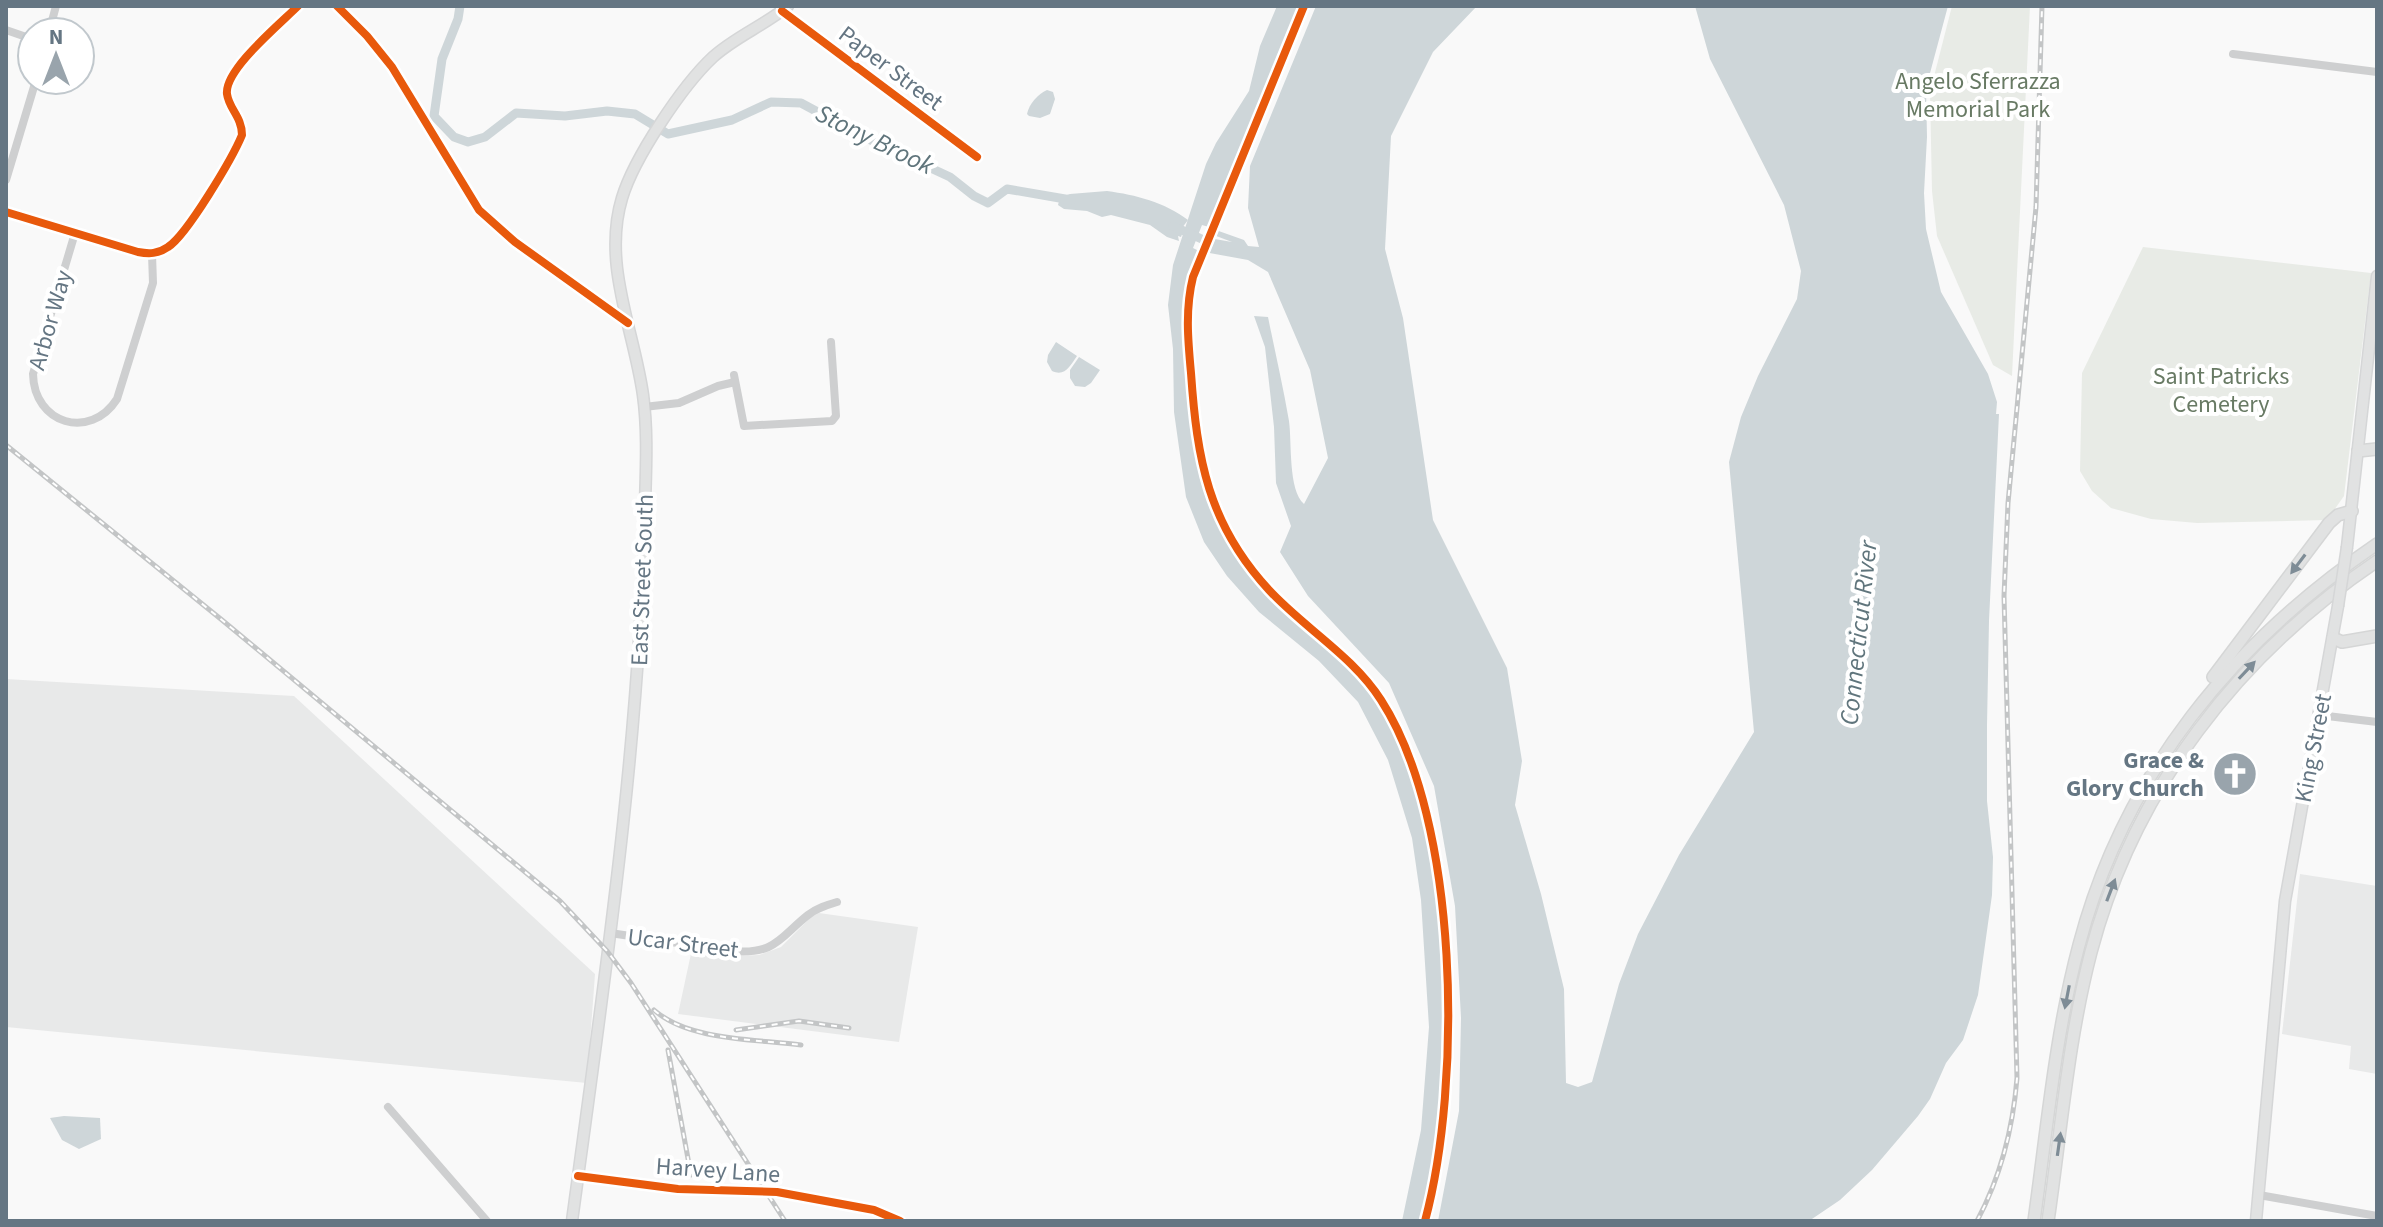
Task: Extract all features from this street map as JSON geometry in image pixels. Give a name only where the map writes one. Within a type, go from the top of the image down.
[{"type":"highway","points":[[2358,451],[2377,449]]},
{"type":"highway","points":[[2198,707],[2206,686],[2329,523],[2338,515],[2352,511]]},
{"type":"highway","points":[[2034,1221],[2064,1015],[2084,928],[2108,861],[2133,807],[2159,762],[2198,707],[2244,653],[2287,612],[2377,544]]},
{"type":"highway","points":[[2048,1221],[2084,979],[2107,899],[2138,828],[2185,747],[2241,676],[2309,610],[2374,563]]},
{"type":"highway","points":[[2333,638],[2342,642],[2377,633]]},
{"type":"main road","name":"East Street South","points":[[572,1221],[610,933],[638,674],[644,546],[644,407],[620,285],[615,233],[621,200],[638,161],[680,97],[713,57],[785,8]]},
{"type":"main road","name":"King Street","points":[[2256,1221],[2285,901],[2347,547],[2377,276]]},
{"type":"street","points":[[6,212],[138,252],[152,254],[168,247],[182,233],[238,144],[242,126],[227,94],[230,76],[298,6]]},
{"type":"street","points":[[337,6],[392,67],[479,210],[515,242],[628,323]]},
{"type":"street","name":"Paper Street","points":[[785,8],[977,157]]},
{"type":"street","points":[[2233,54],[2377,72]]},
{"type":"street","points":[[6,180],[31,96]]},
{"type":"street","name":"Arbor Way","points":[[75,233],[33,374],[34,390],[41,403],[52,415],[68,422],[84,423],[98,418],[109,410],[119,396],[153,283],[152,254]]},
{"type":"street","points":[[644,407],[677,403],[735,379],[744,426],[832,421],[836,416],[831,342]]},
{"type":"street","points":[[2319,715],[2377,722]]},
{"type":"street","name":"Ucar Street","points":[[610,933],[732,951],[754,951],[780,941],[808,915],[837,902]]},
{"type":"street","points":[[388,1107],[487,1221]]},
{"type":"street","name":"Harvey Lane","points":[[578,1176],[678,1189],[780,1192],[874,1210],[900,1221]]},
{"type":"street","points":[[2259,1195],[2377,1216]]},
{"type":"shaded area","points":[[6,679],[294,696],[595,974],[587,1083],[6,1027]]},
{"type":"shaded area","points":[[2300,874],[2377,886],[2377,1074],[2349,1069],[2351,1046],[2282,1034]]},
{"type":"shaded area","points":[[819,913],[918,927],[899,1042],[678,1014],[692,949],[735,956],[759,955],[781,947]]},
{"type":"green space","name":"Angelo Sferrazza Memorial Park","points":[[1952,6],[2030,6],[2012,376],[1993,365],[1937,236],[1932,191],[1930,92]]},
{"type":"green space","name":"Saint Patricks Cemetery","points":[[2143,247],[2371,273],[2344,496],[2327,520],[2197,523],[2151,519],[2111,508],[2092,491],[2080,471],[2082,373]]},
{"type":"water","points":[[1277,6],[1299,6],[1209,227],[1202,225],[1193,248],[1199,251],[1185,291],[1194,447],[1205,495],[1228,541],[1271,597],[1352,671],[1376,698],[1397,737],[1416,790],[1434,871],[1444,1001],[1440,1111],[1422,1221],[1402,1221],[1421,1130],[1429,1027],[1421,900],[1412,838],[1388,760],[1358,702],[1319,661],[1259,612],[1227,576],[1204,542],[1186,497],[1174,412],[1173,349],[1168,305],[1173,265],[1206,164],[1249,91],[1260,46]]},
{"type":"water","name":"Connecticut River","points":[[1316,6],[1477,6],[1433,52],[1391,136],[1385,249],[1403,318],[1433,520],[1507,668],[1522,761],[1515,805],[1564,989],[1566,1083],[1578,1087],[1592,1082],[1619,984],[1638,934],[1679,855],[1754,732],[1729,462],[1741,417],[1758,376],[1797,299],[1801,271],[1784,205],[1710,59],[1695,6],[1948,6],[1926,88],[1924,193],[1926,229],[1941,292],[1988,374],[1997,402],[1996,414],[1999,414],[1987,725],[1992,895],[1978,995],[1963,1040],[1946,1063],[1930,1099],[1872,1170],[1840,1200],[1809,1221],[1438,1221],[1459,1111],[1461,1018],[1455,906],[1434,786],[1389,683],[1308,596],[1280,552],[1291,526],[1276,483],[1274,427],[1265,347],[1254,316],[1268,317],[1289,421],[1295,488],[1304,504],[1328,458],[1310,370],[1268,272],[1248,260],[1204,252],[1209,238],[1232,242],[1211,234],[1213,229],[1244,240],[1248,246],[1259,247],[1248,208],[1250,166]]},
{"type":"water","points":[[1047,90],[1053,92],[1055,99],[1050,114],[1040,118],[1029,116],[1032,103]]},
{"type":"water","points":[[1107,191],[1149,200],[1188,220],[1182,228],[1181,237],[1178,236],[1179,241],[1150,225],[1111,215],[1102,217],[1087,211],[1064,209],[1058,205],[1060,197],[1070,194]]},
{"type":"water","points":[[1056,342],[1077,356],[1067,370],[1060,373],[1052,371],[1047,362]]},
{"type":"water","points":[[1079,357],[1100,370],[1085,387],[1075,386],[1070,378],[1070,370]]},
{"type":"water","points":[[50,1118],[100,1118],[101,1139],[79,1149],[62,1140]]},
{"type":"waterway","name":"Stony Brook","points":[[460,6],[442,59],[434,116],[454,137],[468,142],[485,137],[516,113],[565,116],[607,111],[635,114],[668,134],[732,120],[771,102],[801,103],[866,138],[950,177],[988,203],[1007,189],[1071,200]]},
{"type":"waterway","name":"Stony Brook","points":[[1173,226],[1217,246]]},
{"type":"railway","points":[[1977,1221],[1993,1187],[2004,1151],[2017,1078],[2004,596],[2008,503],[2036,207],[2042,6]]},
{"type":"railway","points":[[6,445],[560,901],[607,951],[631,983],[785,1221]]},
{"type":"railway","points":[[654,1010],[685,1028],[704,1033],[801,1045]]},
{"type":"railway","points":[[736,1030],[799,1021],[849,1028]]},
{"type":"railway","points":[[668,1050],[691,1175]]},
{"type":"cycle path","points":[[6,212],[138,252],[153,253],[168,247],[197,212],[242,135],[227,94],[228,84],[243,60],[298,6]]},
{"type":"cycle path","points":[[337,6],[392,67],[479,210],[515,242],[628,323]]},
{"type":"cycle path","points":[[1304,6],[1193,277],[1188,325],[1194,404],[1209,489],[1232,540],[1269,590],[1370,684],[1407,752],[1426,814],[1439,882],[1446,955],[1448,1028],[1445,1099],[1437,1164],[1425,1221]]},
{"type":"cycle path","points":[[782,11],[977,157]]},
{"type":"cycle path","points":[[578,1176],[678,1189],[777,1192],[874,1210],[900,1221]]},
{"type":"place","name":"Grace & Glory Church","points":[[2235,774]]}]
